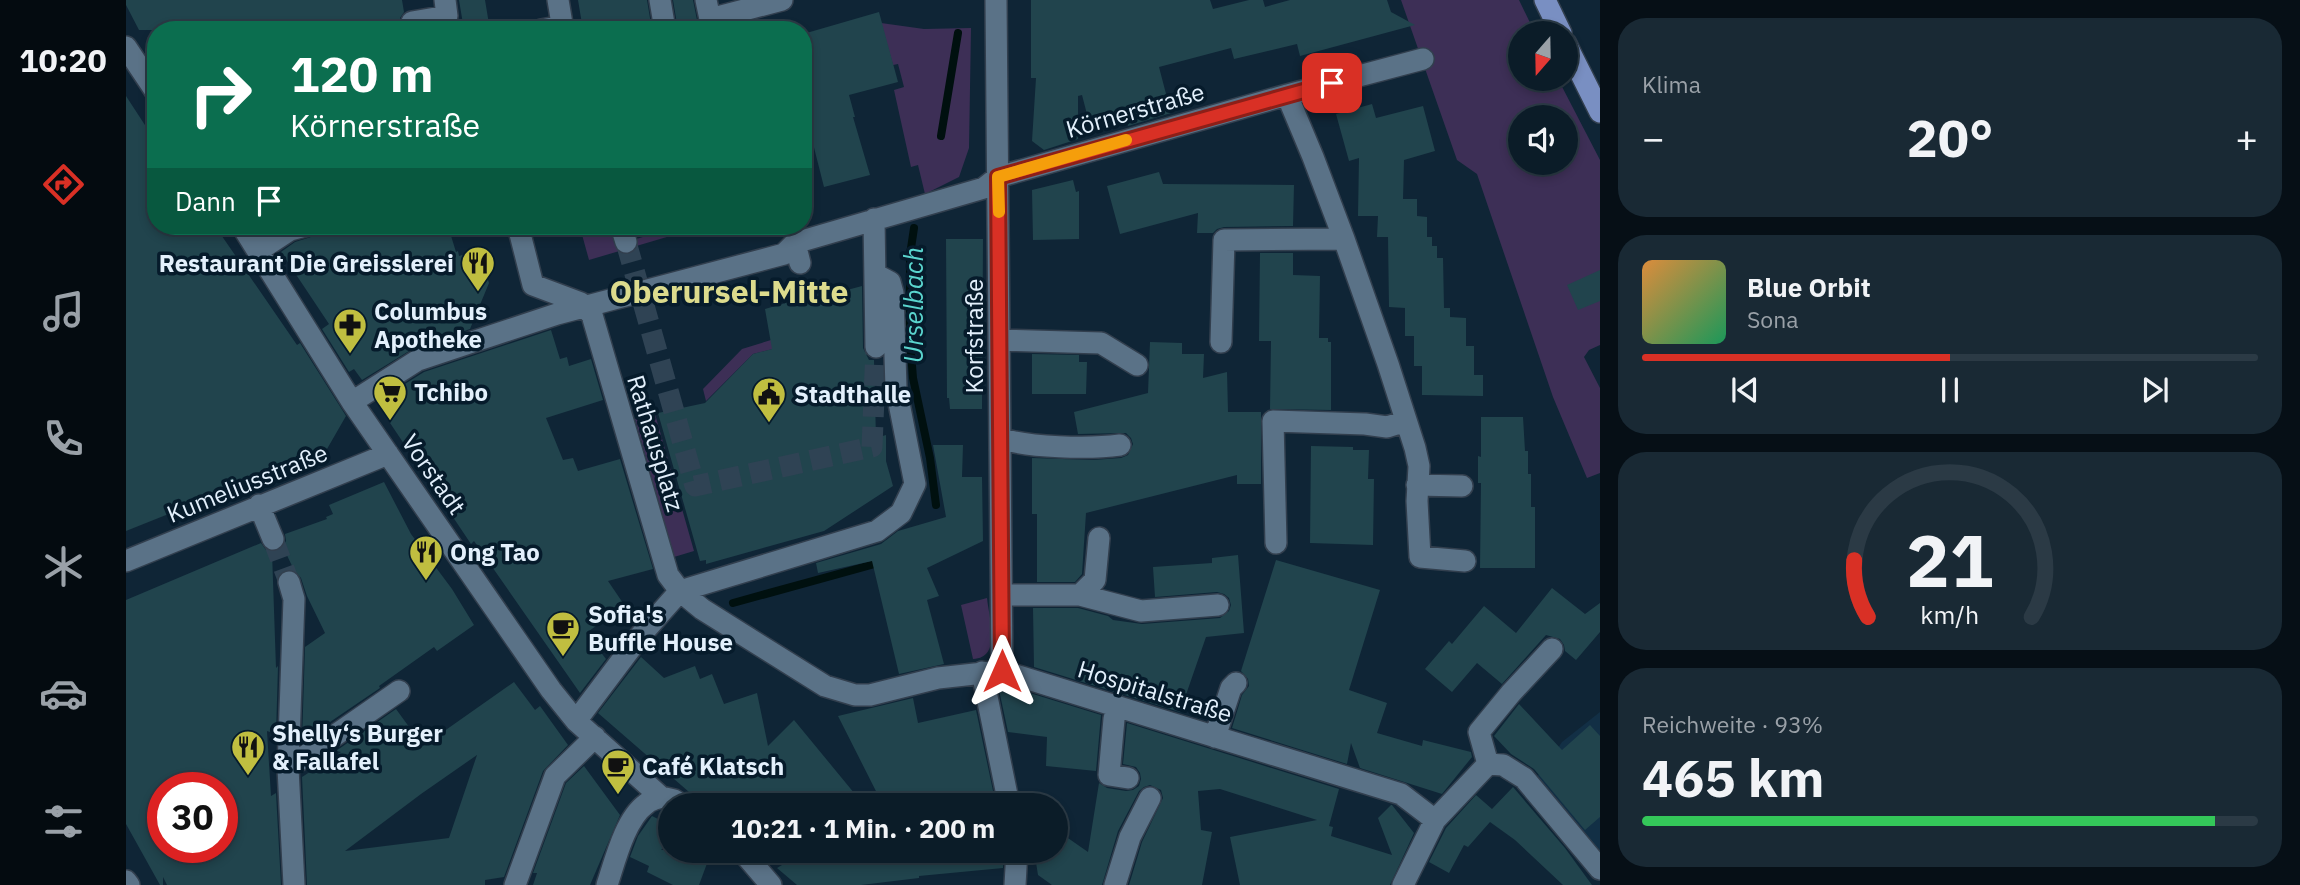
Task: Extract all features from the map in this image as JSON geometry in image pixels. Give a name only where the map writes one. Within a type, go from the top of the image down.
[{"type":"main road","points":[[1545,0],[1555,21]]},
{"type":"main road","points":[[1578,68],[1600,112]]},
{"type":"street","points":[[418,21],[447,16],[445,0]]},
{"type":"street","points":[[558,0],[562,21]]},
{"type":"street","points":[[660,0],[663,21]]},
{"type":"street","points":[[706,0],[710,19],[782,0]]},
{"type":"street","name":"Korfstraße","points":[[996,0],[1002,595],[992,672],[1007,793]]},
{"type":"street","points":[[126,47],[147,78]]},
{"type":"street","name":"Körnerstraße","points":[[998,177],[1423,59]]},
{"type":"street","points":[[1287,95],[1343,239],[1415,448],[1419,466],[1417,485],[1420,557],[1465,561]]},
{"type":"street","points":[[352,402],[418,360],[527,323],[784,254],[797,253],[874,219],[984,188],[998,177]]},
{"type":"street","points":[[874,219],[876,347]]},
{"type":"street","name":"Vorstadt","points":[[248,235],[352,402],[551,690],[576,721],[658,793]]},
{"type":"street","points":[[258,251],[282,235]]},
{"type":"street","points":[[519,235],[533,285],[587,307]]},
{"type":"street","points":[[1221,342],[1224,240],[1343,239]]},
{"type":"street","points":[[576,721],[640,636],[680,591],[877,531],[901,513],[915,484],[896,388],[893,293],[890,282],[875,274]]},
{"type":"street","name":"Rathausplatz","points":[[587,307],[592,315],[668,575],[680,591]]},
{"type":"street","points":[[1000,340],[1101,343],[1137,365]]},
{"type":"street","points":[[1276,543],[1273,421],[1387,427],[1406,421]]},
{"type":"street","points":[[1000,439],[1015,444],[1104,447],[1120,445]]},
{"type":"street","name":"Kumeliusstraße","points":[[126,561],[388,454]]},
{"type":"street","points":[[1417,485],[1462,486]]},
{"type":"street","points":[[259,505],[273,538]]},
{"type":"street","points":[[1080,595],[1095,580],[1099,538]]},
{"type":"street","points":[[289,582],[294,599],[289,768],[294,885]]},
{"type":"street","name":"Hospitalstraße","points":[[680,591],[702,609],[825,686],[855,695],[870,695],[938,678],[992,672],[1117,706],[1401,794],[1435,820]]},
{"type":"street","points":[[1002,595],[1080,595],[1141,611],[1218,605]]},
{"type":"street","points":[[1488,764],[1479,732],[1552,649]]},
{"type":"street","points":[[1215,737],[1231,688],[1236,683]]},
{"type":"street","points":[[289,768],[399,691]]},
{"type":"street","points":[[1117,706],[1109,775],[1128,778]]},
{"type":"street","points":[[515,885],[555,776],[595,737]]},
{"type":"street","points":[[1403,885],[1435,820],[1488,764]]},
{"type":"street","points":[[1488,764],[1503,765],[1524,778],[1600,869]]},
{"type":"street","points":[[607,885],[620,845],[635,815],[647,802],[658,798]]},
{"type":"street","points":[[1115,885],[1130,837],[1150,798]]},
{"type":"street","points":[[752,863],[771,885]]},
{"type":"street","points":[[1015,885],[1016,863]]},
{"type":"shaded area","points":[[1401,0],[1519,0],[1529,21],[1508,21],[1508,91],[1564,91],[1571,105],[1508,105],[1508,175],[1578,175],[1578,118],[1600,160],[1600,345],[1589,350],[1584,357],[1600,388],[1600,473],[1587,478],[1553,397],[1477,174],[1457,160]]},
{"type":"shaded area","points":[[881,23],[924,29],[971,28],[969,148],[959,177],[925,194],[918,165],[911,167],[894,90],[904,87],[898,64],[893,65]]},
{"type":"shaded area","points":[[582,235],[614,235],[617,245],[649,235],[674,235],[589,260]]},
{"type":"shaded area","points":[[771,340],[773,349],[753,354],[706,401],[703,389],[742,349]]},
{"type":"shaded area","points":[[655,414],[694,551],[674,557],[635,419]]},
{"type":"shaded area","points":[[987,598],[991,645],[982,657],[973,659],[961,605]]},
{"type":"shaded area","points":[[1600,712],[1600,854],[1535,778],[1560,755],[1558,748],[1562,742]]},
{"type":"building","points":[[126,0],[402,0],[404,12],[400,21],[147,21],[147,30],[139,30]]},
{"type":"building","points":[[459,0],[485,0],[488,21],[462,21]]},
{"type":"building","points":[[578,0],[647,0],[650,21],[582,21]]},
{"type":"building","points":[[673,0],[693,0],[697,21],[676,21]]},
{"type":"building","points":[[1031,0],[1210,0],[1213,9],[1249,0],[1263,0],[1265,7],[1290,0],[1387,0],[1391,12],[1415,25],[1300,56],[1297,44],[1234,59],[1231,48],[1159,67],[1171,113],[1128,126],[1124,113],[1089,122],[1082,95],[1078,96],[1078,139],[1044,150],[1032,141],[1036,78],[1031,78]]},
{"type":"building","points":[[879,12],[898,82],[849,95],[870,175],[824,187],[812,140],[812,31]]},
{"type":"building","points":[[126,96],[147,128],[147,235],[221,235],[297,345],[300,343],[346,416],[327,449],[258,475],[205,498],[194,506],[126,531]]},
{"type":"building","points":[[1372,104],[1376,118],[1423,106],[1435,151],[1404,160],[1403,199],[1417,199],[1417,216],[1427,217],[1427,237],[1432,237],[1432,246],[1437,246],[1437,258],[1443,258],[1444,308],[1450,308],[1450,317],[1466,318],[1466,346],[1474,346],[1474,375],[1483,375],[1483,396],[1422,395],[1422,366],[1414,366],[1414,336],[1405,336],[1405,308],[1389,307],[1388,237],[1377,237],[1378,216],[1358,216],[1359,158],[1349,161],[1336,114]]},
{"type":"building","points":[[1159,172],[1163,184],[1294,185],[1293,226],[1224,227],[1213,233],[1197,233],[1198,213],[1120,234],[1107,186]]},
{"type":"building","points":[[1073,180],[1076,192],[1079,191],[1079,239],[1033,240],[1032,190]]},
{"type":"building","points":[[451,235],[459,256],[479,250],[489,283],[470,329],[414,348],[362,380],[354,369],[349,372],[322,329],[329,324],[281,252],[295,242],[314,236]]},
{"type":"building","points":[[946,239],[983,239],[982,409],[950,409],[947,398]]},
{"type":"building","points":[[1260,253],[1293,253],[1293,275],[1320,276],[1319,338],[1328,338],[1328,342],[1331,342],[1331,410],[1270,409],[1271,341],[1259,341]]},
{"type":"building","points":[[1600,270],[1600,301],[1578,310],[1567,285]]},
{"type":"building","name":"Stadthalle","points":[[862,286],[863,348],[869,360],[874,360],[876,438],[886,435],[886,461],[893,486],[824,531],[706,564],[706,560],[700,561],[658,413],[705,403],[753,354],[772,349],[765,309],[820,293],[821,297]]},
{"type":"building","points":[[551,330],[560,359],[567,357],[569,366],[591,359],[603,400],[546,418],[563,460],[573,458],[578,471],[620,459],[653,569],[608,581],[625,606],[586,633],[606,659],[580,693],[474,541],[471,544],[376,402],[424,372]]},
{"type":"building","points":[[1150,342],[1182,343],[1182,354],[1204,354],[1203,378],[1227,372],[1228,412],[1261,412],[1261,484],[1237,484],[1237,475],[1086,513],[1082,574],[1075,582],[1037,582],[1037,514],[1032,514],[1032,458],[1093,460],[1128,455],[1133,444],[1126,433],[1078,434],[1074,412],[1148,393]]},
{"type":"building","points":[[1032,354],[1079,355],[1079,362],[1087,362],[1086,394],[1032,394]]},
{"type":"building","points":[[1481,417],[1523,417],[1528,474],[1531,474],[1531,507],[1535,507],[1535,568],[1480,568],[1481,483],[1478,483],[1478,456],[1481,457]]},
{"type":"building","points":[[933,445],[963,445],[962,477],[982,477],[983,541],[927,568],[939,596],[927,600],[944,664],[899,674],[872,561],[818,573],[816,563],[881,544],[898,531],[946,517]]},
{"type":"building","points":[[1311,446],[1369,450],[1368,479],[1374,479],[1373,545],[1310,543]]},
{"type":"building","points":[[384,482],[411,534],[452,589],[474,625],[437,651],[434,647],[302,741],[305,647],[325,633],[301,578],[283,547],[285,534],[327,519],[326,517],[333,514],[329,505]]},
{"type":"building","points":[[261,543],[266,550],[272,552],[276,668],[278,666],[276,734],[267,731],[271,796],[276,793],[281,885],[167,885],[163,877],[163,885],[160,885],[148,863],[238,863],[238,772],[147,772],[147,862],[126,824],[126,600]]},
{"type":"building","points":[[1238,555],[1244,633],[1206,637],[1180,712],[1034,667],[1033,608],[1078,608],[1108,616],[1113,620],[1142,624],[1220,618],[1229,611],[1231,605],[1224,594],[1217,592],[1155,597],[1153,567],[1212,563],[1212,558]]},
{"type":"building","points":[[1276,560],[1380,590],[1349,690],[1387,703],[1377,733],[1422,746],[1423,740],[1471,752],[1472,757],[1442,794],[1360,768],[1351,743],[1347,764],[1232,728],[1242,695],[1249,686],[1248,679],[1241,671]]},
{"type":"building","points":[[1552,588],[1585,614],[1600,603],[1600,632],[1576,660],[1565,651],[1560,639],[1546,635],[1502,684],[1477,663],[1452,692],[1425,669],[1449,641],[1452,644],[1484,606],[1516,633]]},
{"type":"building","points":[[641,657],[664,678],[695,666],[700,679],[712,674],[724,704],[757,693],[768,746],[794,720],[854,793],[690,793],[598,713]]},
{"type":"building","points":[[514,682],[535,710],[540,706],[568,745],[543,771],[504,877],[485,880],[485,885],[307,885],[302,777],[341,752],[336,751],[396,709],[423,746]],"holes":[[[477,755],[449,838],[345,851]]]},
{"type":"building","points":[[998,685],[1101,715],[1096,771],[1046,766],[1047,737],[1008,732]]},
{"type":"building","points":[[913,698],[918,723],[976,710],[993,793],[877,793],[838,716]]},
{"type":"building","points":[[1519,704],[1562,750],[1590,725],[1600,736],[1600,817],[1585,830],[1534,769],[1511,754],[1494,736]]},
{"type":"building","points":[[1127,723],[1339,789],[1329,826],[1333,827],[1331,836],[1392,855],[1378,818],[1391,805],[1414,833],[1390,885],[1240,885],[1230,837],[1317,820],[1220,789],[1198,791],[1201,830],[1212,832],[1202,885],[1129,885],[1142,842],[1163,798],[1161,790],[1150,785],[1139,791],[1118,831],[1102,885],[1052,885],[1038,875],[1036,863],[1068,863],[1068,838],[1088,852],[1099,783],[1107,788],[1126,791],[1139,786],[1141,779],[1136,767],[1123,764]]},
{"type":"building","points":[[584,766],[620,815],[590,885],[533,885],[537,873],[533,873],[566,783]]},
{"type":"building","points":[[1513,787],[1565,848],[1592,885],[1563,885],[1515,840],[1490,822],[1468,847],[1464,845],[1449,873],[1429,862],[1446,828],[1476,795],[1492,809]]},
{"type":"building","points":[[652,816],[658,819],[658,863],[707,863],[699,885],[673,885],[647,872],[649,866],[630,857],[638,836]]},
{"type":"building","points":[[785,863],[1003,863],[1003,868],[861,885],[797,885],[777,868]]},
{"type":"waterway","name":"Urselbach","points":[[941,136],[958,33]]},
{"type":"waterway","name":"Urselbach","points":[[914,228],[910,255],[913,378],[930,458],[936,505]]},
{"type":"waterway","name":"Urselbach","points":[[733,603],[882,562]]},
{"type":"tunnel","points":[[626,242],[695,486],[872,447],[876,347]]},
{"type":"tunnel","points":[[273,539],[289,582]]},
{"type":"slow traffic","points":[[999,212],[998,177],[1126,140]]},
{"type":"place","name":"Restaurant Die Greisslerei","points":[[478,293]]},
{"type":"place","name":"Columbus Apotheke","points":[[350,355]]},
{"type":"place","name":"Tchibo","points":[[390,422]]},
{"type":"place","name":"Stadthalle","points":[[769,424]]},
{"type":"place","name":"Ong Tao","points":[[426,582]]},
{"type":"place","name":"Sofia's Buffle House","points":[[563,658]]},
{"type":"place","name":"Shelly‘s Burger & Fallafel","points":[[248,777]]},
{"type":"place","name":"Café Klatsch","points":[[618,796]]},
{"type":"district","name":"Oberursel-Mitte","points":[[729,291]]},
{"type":"route","points":[[1002,671],[998,177],[1332,83]]}]
